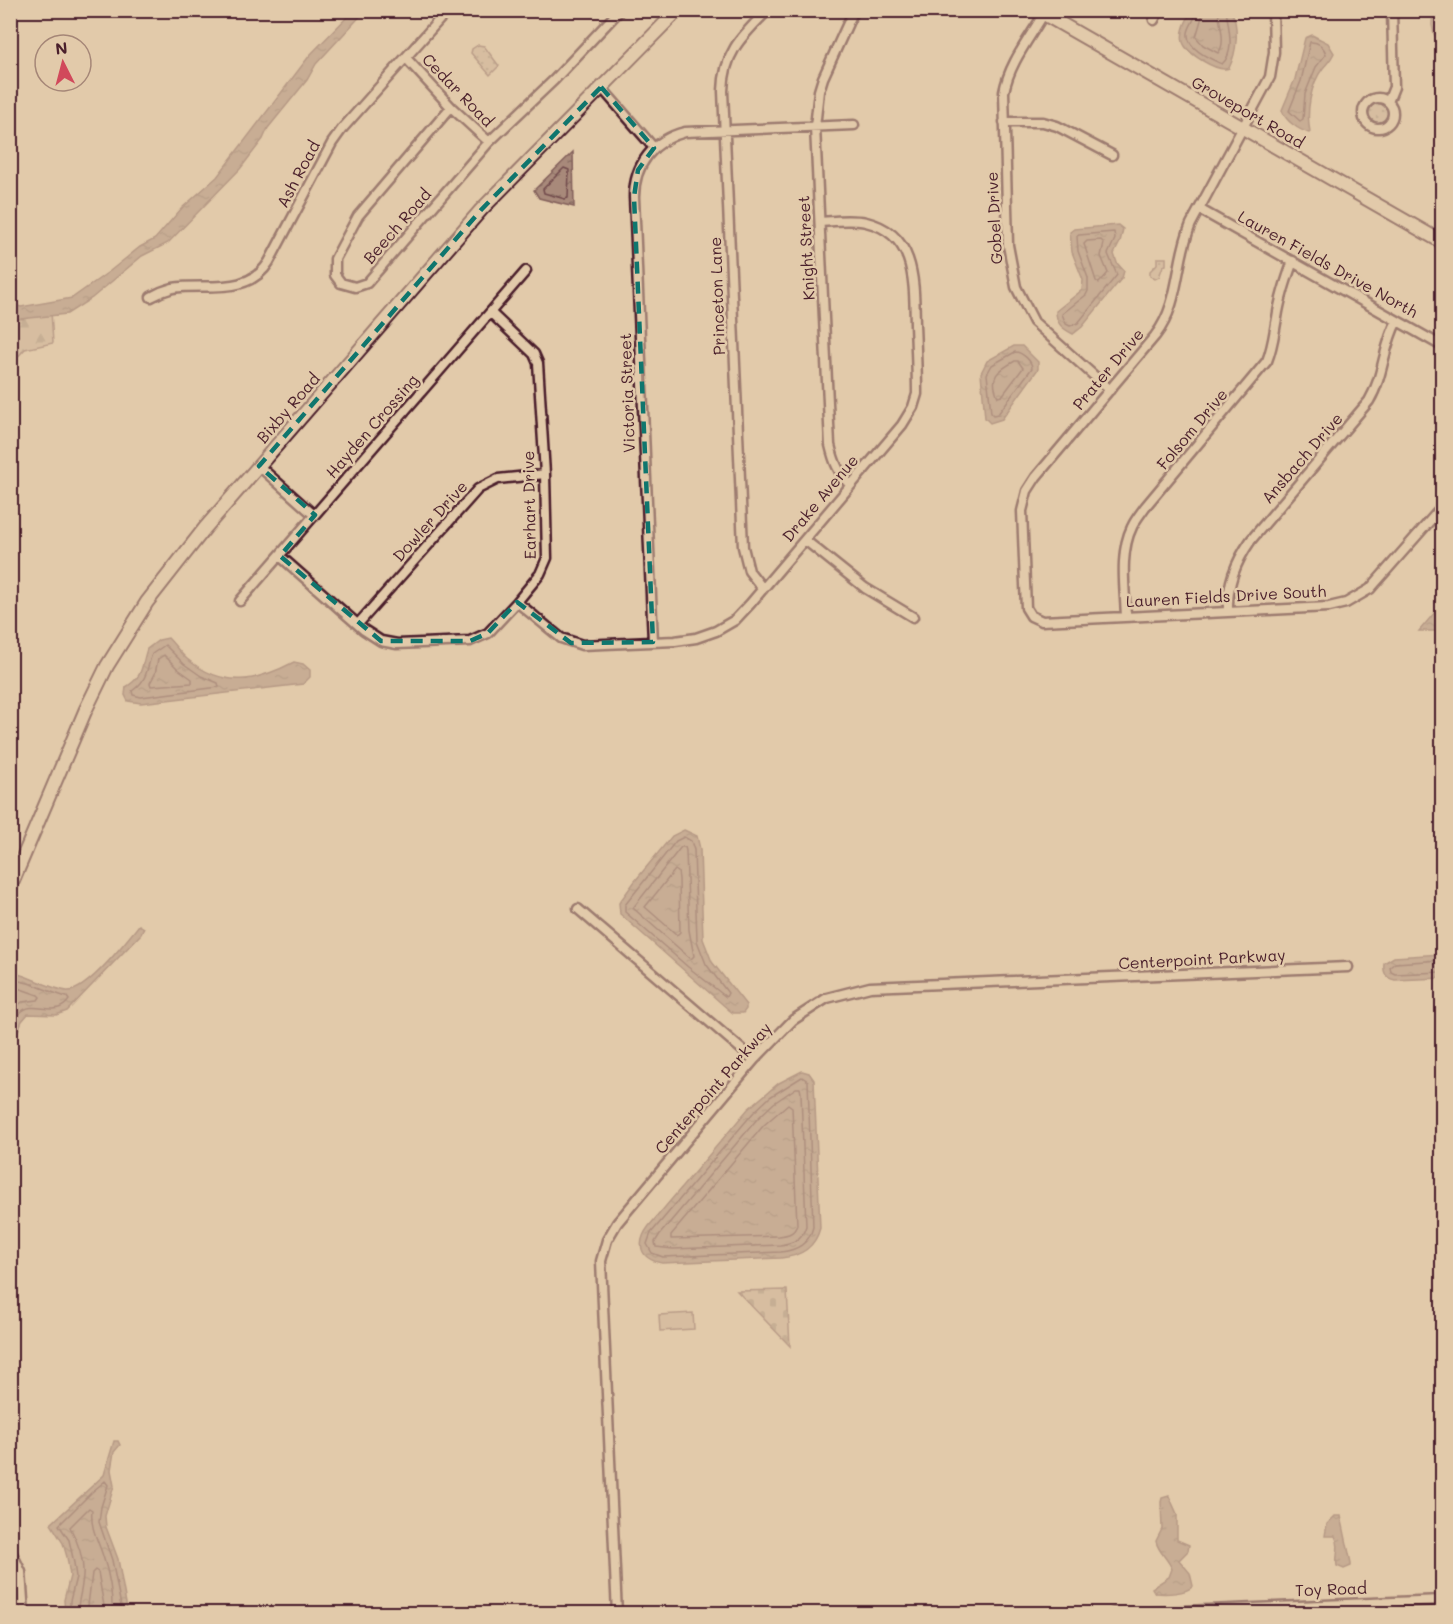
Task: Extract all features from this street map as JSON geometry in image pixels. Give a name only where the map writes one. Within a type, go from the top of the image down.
[{"type":"street","name":"Ash Road","points":[[151,297],[173,288],[228,286],[248,282],[260,273],[269,262],[332,143],[342,129],[448,10]]},
{"type":"street","name":"Beech Road","points":[[451,107],[358,216],[334,264],[334,275],[341,283],[355,287],[367,283],[489,142],[554,80],[620,10]]},
{"type":"street","name":"Bixby Road","points":[[10,888],[86,709],[118,647],[177,562],[481,210],[678,10]]},
{"type":"street","name":"Princeton Lane","points":[[763,589],[749,571],[743,547],[724,78],[729,59],[740,39],[768,10]]},
{"type":"street","name":"Knight Street","points":[[850,485],[834,464],[830,445],[815,127],[819,91],[823,78],[854,10]]},
{"type":"street","points":[[1154,20],[1160,10]]},
{"type":"street","name":"Prater Drive","points":[[1042,621],[1031,616],[1025,605],[1022,511],[1027,491],[1036,477],[1155,336],[1169,316],[1183,246],[1242,127],[1270,77],[1274,52],[1274,10]]},
{"type":"street","points":[[1388,102],[1394,87],[1392,10]]},
{"type":"street","name":"Groveport Road","points":[[1040,13],[1443,242]]},
{"type":"street","name":"Gobel Drive","points":[[1040,13],[1006,80],[1004,92],[1008,245],[1012,273],[1018,294],[1034,321],[1110,390]]},
{"type":"street","name":"Cedar Road","points":[[406,58],[451,107],[489,142]]},
{"type":"street","points":[[602,87],[654,148],[669,137],[678,134],[854,125]]},
{"type":"street","points":[[1004,122],[1043,122],[1057,126],[1112,155]]},
{"type":"street","name":"Victoria Street","points":[[653,642],[634,197],[638,170],[654,148]]},
{"type":"street","name":"Lauren Fields Drive North","points":[[1200,209],[1443,346]]},
{"type":"street","name":"Drake Avenue","points":[[517,602],[561,638],[582,645],[696,638],[716,631],[735,620],[763,589],[902,425],[914,407],[917,384],[914,282],[907,254],[900,243],[886,231],[866,222],[820,222]]},
{"type":"street","name":"Folsom Drive","points":[[1126,617],[1124,567],[1131,528],[1145,507],[1267,361],[1274,344],[1284,285],[1293,261]]},
{"type":"street","name":"Hayden Crossing","points":[[240,601],[526,271]]},
{"type":"street","name":"Earhart Drive","points":[[280,556],[358,624],[381,641],[388,643],[470,641],[488,633],[517,602],[540,574],[547,558],[545,474],[538,363],[534,354],[491,313]]},
{"type":"street","name":"Ansbach Drive","points":[[1228,612],[1229,587],[1238,561],[1251,540],[1375,392],[1387,343],[1397,321]]},
{"type":"street","points":[[259,466],[314,515]]},
{"type":"street","name":"Dowler Drive","points":[[358,624],[478,489],[498,479],[545,474]]},
{"type":"street","name":"Lauren Fields Drive South","points":[[1042,621],[1329,607],[1346,603],[1370,589],[1443,507]]},
{"type":"street","points":[[806,540],[865,588],[913,617]]},
{"type":"street","points":[[578,909],[754,1060]]},
{"type":"street","name":"Centerpoint Parkway","points":[[617,1614],[601,1261],[607,1240],[616,1223],[754,1060],[793,1020],[836,995],[870,987],[1347,967]]},
{"type":"street","points":[[11,1551],[21,1572],[24,1614]]},
{"type":"street","name":"Toy Road","points":[[1113,1614],[1443,1600]]},
{"type":"highlighted area","points":[[601,87],[654,148],[638,170],[634,197],[653,642],[571,643],[517,602],[488,633],[470,641],[381,641],[280,556],[315,515],[259,466],[481,210]]},
{"type":"green space","points":[[1433,11],[1442,11],[1442,96],[1438,98],[1435,94],[1441,46],[1434,34]]},
{"type":"green space","points":[[478,45],[484,46],[499,66],[490,75],[471,53],[472,49]]},
{"type":"green space","points":[[1379,103],[1386,106],[1389,113],[1386,120],[1379,123],[1372,120],[1369,113],[1372,106]]},
{"type":"green space","points":[[1157,258],[1166,258],[1166,265],[1163,266],[1159,277],[1155,279],[1150,276],[1150,271],[1157,264]]},
{"type":"green space","points":[[51,311],[53,343],[25,349],[11,364],[11,314]]},
{"type":"green space","points":[[787,1290],[790,1346],[737,1291]]},
{"type":"green space","points":[[693,1313],[694,1329],[660,1331],[659,1315]]},
{"type":"water","points":[[354,10],[365,11],[316,64],[307,80],[268,128],[263,139],[240,169],[168,243],[142,256],[92,298],[67,314],[11,320],[11,304],[21,307],[72,298],[140,247],[155,239],[182,208],[217,177],[310,55]]},
{"type":"water","points":[[1192,10],[1232,12],[1236,25],[1236,40],[1229,68],[1210,65],[1185,46],[1182,34]]},
{"type":"water","points":[[1312,35],[1328,43],[1334,53],[1312,90],[1309,107],[1309,133],[1293,125],[1282,110],[1295,79],[1305,38]]},
{"type":"water","points":[[573,152],[574,207],[539,198],[534,190]]},
{"type":"water","points":[[1118,225],[1123,229],[1114,254],[1117,263],[1124,271],[1122,278],[1082,327],[1073,334],[1061,325],[1056,311],[1082,290],[1083,280],[1072,252],[1070,232],[1074,229]]},
{"type":"water","points":[[1014,346],[1022,346],[1038,362],[1038,369],[1002,419],[990,423],[985,418],[981,373],[987,361]]},
{"type":"water","points":[[1442,604],[1442,631],[1419,631]]},
{"type":"water","points":[[168,638],[187,659],[214,675],[240,679],[253,678],[294,662],[303,664],[310,670],[310,677],[303,684],[141,703],[128,701],[125,695],[126,687],[139,675],[147,649],[159,640]]},
{"type":"water","points":[[684,830],[697,836],[700,849],[703,939],[712,962],[746,1005],[743,1013],[733,1013],[729,1010],[620,914],[619,903],[635,881],[672,836]]},
{"type":"water","points":[[139,925],[144,928],[141,934],[67,1011],[56,1015],[28,1014],[22,1021],[11,1047],[11,977],[18,974],[61,990],[75,989],[85,984],[106,964]]},
{"type":"water","points":[[1442,954],[1442,978],[1395,980],[1389,978],[1384,972],[1384,963],[1394,957]]},
{"type":"water","points":[[802,1071],[809,1073],[814,1080],[820,1228],[811,1246],[801,1253],[781,1258],[662,1263],[648,1258],[641,1244],[649,1226],[748,1109],[779,1083]]},
{"type":"water","points":[[114,1441],[118,1441],[120,1445],[114,1452],[111,1470],[114,1486],[105,1516],[106,1527],[118,1559],[127,1609],[121,1613],[65,1613],[64,1600],[70,1576],[63,1543],[51,1524],[104,1475]]},
{"type":"water","points":[[1169,1496],[1177,1514],[1177,1540],[1189,1545],[1188,1551],[1179,1560],[1190,1573],[1193,1586],[1181,1592],[1155,1593],[1152,1588],[1169,1577],[1172,1569],[1156,1541],[1162,1529],[1162,1498]]},
{"type":"water","points":[[1335,1516],[1341,1516],[1351,1563],[1351,1566],[1344,1569],[1337,1566],[1338,1544],[1335,1536],[1325,1536],[1327,1524]]}]
